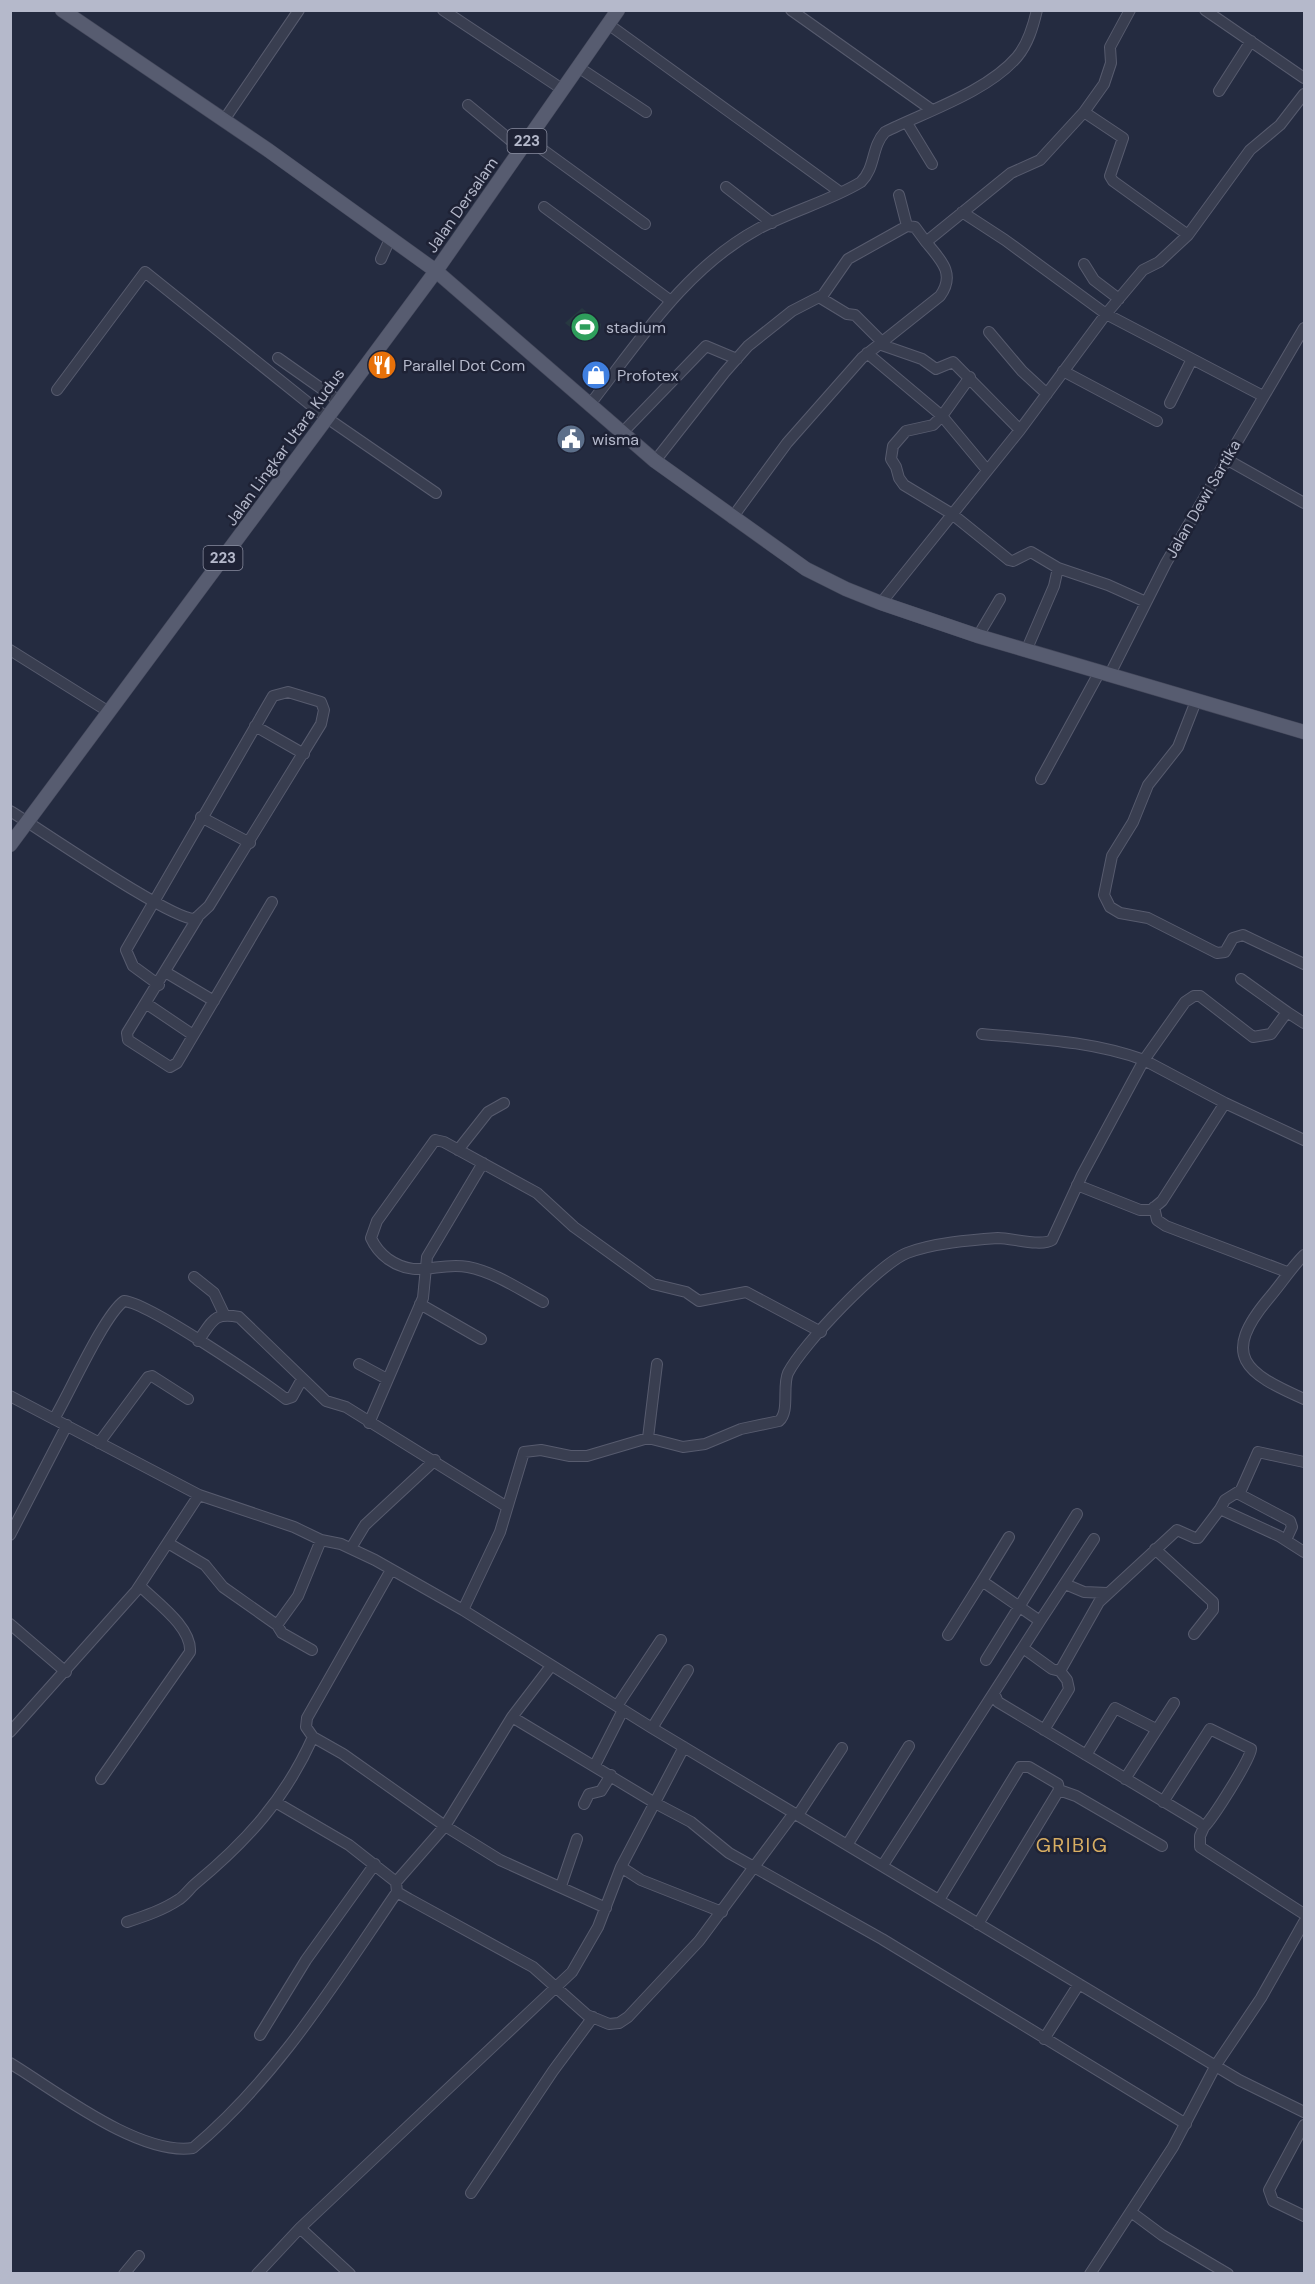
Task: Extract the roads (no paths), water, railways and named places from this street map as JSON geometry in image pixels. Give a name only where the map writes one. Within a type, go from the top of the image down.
[{"type":"main road","points":[[62,10],[224,120],[436,271],[591,403],[655,461],[806,569],[846,590],[978,636],[1104,675],[1305,732]]},
{"type":"main road","name":"Jalan Dersalam","points":[[436,271],[618,10]]},
{"type":"main road","name":"Jalan Lingkar Utara Kudus","points":[[10,845],[436,271]]},
{"type":"street","points":[[224,120],[299,10]]},
{"type":"street","points":[[443,10],[458,14],[562,89]]},
{"type":"street","points":[[791,10],[807,15],[932,110]]},
{"type":"street","points":[[591,403],[671,301],[701,271],[728,249],[772,223],[853,187],[868,175],[876,145],[882,135],[970,90],[1008,66],[1023,49],[1038,10]]},
{"type":"street","points":[[926,242],[1011,173],[1040,160],[1084,112],[1095,99],[1109,74],[1110,47],[1130,10]]},
{"type":"street","points":[[1205,10],[1305,78]]},
{"type":"street","points":[[608,24],[840,192]]},
{"type":"street","points":[[1220,92],[1251,41]]},
{"type":"street","points":[[578,67],[646,112]]},
{"type":"street","points":[[881,603],[1020,430],[1106,314],[1143,270],[1159,262],[1188,235],[1250,150],[1280,125],[1305,94]]},
{"type":"street","points":[[468,105],[645,224]]},
{"type":"street","points":[[1084,112],[1123,138],[1110,176],[1113,181],[1188,235]]},
{"type":"street","points":[[907,123],[932,164]]},
{"type":"street","points":[[726,187],[772,223]]},
{"type":"street","points":[[898,195],[907,226]]},
{"type":"street","points":[[544,207],[671,301]]},
{"type":"street","points":[[962,212],[1005,240],[1106,314],[1263,396]]},
{"type":"street","points":[[655,461],[736,359],[770,327],[799,306],[827,291],[848,259],[907,226],[915,226],[946,270],[947,285],[937,299],[867,353],[787,443],[732,518]]},
{"type":"street","points":[[381,259],[390,239]]},
{"type":"street","points":[[1084,264],[1094,280],[1119,299]]},
{"type":"street","points":[[57,390],[145,272],[327,418],[436,494]]},
{"type":"street","points":[[819,297],[848,315],[855,315],[880,343],[922,359],[936,369],[952,362],[970,376],[1020,430]]},
{"type":"street","name":"Jalan Dewi Sartika","points":[[1041,779],[1104,675],[1226,459],[1305,328]]},
{"type":"street","points":[[989,332],[1022,371],[1047,394]]},
{"type":"street","points":[[623,432],[706,346],[736,359]]},
{"type":"street","points":[[867,353],[942,416],[987,470]]},
{"type":"street","points":[[278,358],[339,401]]},
{"type":"street","points":[[1170,403],[1192,359]]},
{"type":"street","points":[[1064,371],[1157,421]]},
{"type":"street","points":[[970,376],[933,425],[906,431],[893,446],[891,459],[904,485],[952,514],[1009,560],[1013,561],[1031,552],[1058,568],[1107,585],[1146,602]]},
{"type":"street","points":[[1226,459],[1305,503]]},
{"type":"street","points":[[1026,651],[1054,586],[1058,568]]},
{"type":"street","points":[[978,636],[1000,599]]},
{"type":"street","points":[[10,650],[109,712]]},
{"type":"street","points":[[159,985],[133,966],[126,950],[152,901],[255,726],[276,694],[288,692],[317,700],[323,705],[323,718],[304,754],[249,843],[209,906],[198,917],[167,973],[147,1004],[128,1031],[128,1041],[170,1067],[177,1063],[272,902]]},
{"type":"street","points":[[1196,700],[1178,747],[1148,785],[1132,822],[1112,856],[1104,895],[1106,902],[1120,913],[1148,918],[1217,953],[1225,952],[1233,938],[1243,935],[1305,964]]},
{"type":"street","points":[[255,726],[304,754]]},
{"type":"street","points":[[10,811],[152,901],[184,918],[198,917]]},
{"type":"street","points":[[201,817],[249,843]]},
{"type":"street","points":[[167,973],[214,1001]]},
{"type":"street","points":[[1241,979],[1305,1023]]},
{"type":"street","points":[[463,1610],[484,1570],[527,1450],[587,1456],[648,1438],[683,1447],[705,1444],[741,1429],[779,1421],[784,1414],[784,1387],[789,1371],[821,1332],[882,1272],[906,1253],[999,1238],[1042,1243],[1052,1240],[1077,1185],[1144,1060],[1185,1002],[1194,996],[1200,996],[1256,1037],[1271,1034],[1287,1012]]},
{"type":"street","points":[[147,1004],[194,1035]]},
{"type":"street","points":[[982,1034],[1089,1044],[1116,1049],[1144,1060],[1225,1103],[1305,1140]]},
{"type":"street","points":[[458,1150],[488,1113],[504,1103]]},
{"type":"street","points":[[1077,1185],[1140,1210],[1154,1207],[1162,1201],[1225,1103]]},
{"type":"street","points":[[543,1302],[492,1274],[466,1266],[415,1270],[396,1264],[375,1246],[371,1233],[431,1143],[438,1140],[537,1192],[574,1227],[653,1284],[686,1292],[699,1301],[746,1292],[821,1332]]},
{"type":"street","points":[[369,1423],[426,1287],[424,1270],[427,1257],[483,1163]]},
{"type":"street","points":[[1154,1207],[1157,1220],[1166,1226],[1287,1272]]},
{"type":"street","points":[[1305,1255],[1287,1272],[1248,1324],[1242,1338],[1243,1351],[1252,1370],[1262,1378],[1305,1399]]},
{"type":"street","points":[[194,1277],[214,1293],[218,1317],[198,1341]]},
{"type":"street","points":[[54,1419],[116,1307],[124,1302],[135,1304],[198,1341],[286,1399],[292,1397],[302,1379]]},
{"type":"street","points":[[420,1304],[481,1338]]},
{"type":"street","points":[[218,1317],[239,1317],[326,1401],[346,1407],[369,1423],[435,1460],[507,1507]]},
{"type":"street","points":[[359,1364],[387,1379]]},
{"type":"street","points":[[648,1438],[657,1364]]},
{"type":"street","points":[[99,1443],[148,1377],[152,1376],[188,1399]]},
{"type":"street","points":[[10,1396],[199,1495],[294,1527],[321,1540],[351,1548],[391,1570],[463,1610],[652,1728],[1079,1984],[1216,2065],[1305,2112]]},
{"type":"street","points":[[10,1535],[14,1520],[67,1425]]},
{"type":"street","points":[[1060,1671],[1107,1593],[1178,1530],[1198,1538],[1225,1500],[1244,1486],[1258,1452],[1305,1461]]},
{"type":"street","points":[[351,1548],[365,1525],[435,1460]]},
{"type":"street","points":[[1237,1493],[1290,1521],[1292,1527],[1286,1540]]},
{"type":"street","points":[[10,1732],[66,1672],[140,1586],[199,1495]]},
{"type":"street","points":[[1220,1509],[1286,1540],[1305,1552]]},
{"type":"street","points":[[986,1660],[1077,1514]]},
{"type":"street","points":[[948,1635],[1009,1538]]},
{"type":"street","points":[[883,1865],[1094,1539]]},
{"type":"street","points":[[277,1625],[298,1596],[321,1540]]},
{"type":"street","points":[[168,1543],[205,1564],[223,1587],[277,1625],[282,1633],[312,1650]]},
{"type":"street","points":[[1155,1550],[1213,1602],[1213,1610],[1194,1634]]},
{"type":"street","points":[[391,1570],[307,1718],[306,1727],[313,1737],[343,1754],[445,1826],[500,1860],[606,1908]]},
{"type":"street","points":[[982,1581],[1040,1621]]},
{"type":"street","points":[[1065,1584],[1084,1592],[1107,1593]]},
{"type":"street","points":[[102,1779],[190,1652],[189,1638],[183,1630],[140,1586]]},
{"type":"street","points":[[10,1624],[66,1672]]},
{"type":"street","points":[[595,1765],[620,1708],[661,1640]]},
{"type":"street","points":[[1023,1648],[1052,1669],[1060,1671],[1067,1680],[1069,1689],[1044,1730]]},
{"type":"street","points":[[10,2063],[87,2113],[128,2133],[172,2149],[193,2148],[229,2115],[281,2057],[396,1887],[445,1826],[512,1717],[551,1666]]},
{"type":"street","points":[[652,1728],[688,1671]]},
{"type":"street","points":[[994,1693],[998,1702],[1204,1827]]},
{"type":"street","points":[[1125,1779],[1174,1703]]},
{"type":"street","points":[[1086,1755],[1115,1708],[1156,1729]]},
{"type":"street","points":[[512,1717],[701,1828],[729,1853],[882,1939],[1186,2124]]},
{"type":"street","points":[[1164,1802],[1210,1729],[1251,1749],[1236,1778],[1204,1827],[1200,1836],[1200,1847],[1305,1914]]},
{"type":"street","points":[[127,1922],[159,1911],[180,1899],[237,1847],[277,1803],[297,1771],[313,1737]]},
{"type":"street","points":[[847,1845],[909,1746]]},
{"type":"street","points":[[257,2274],[300,2228],[572,1972],[598,1927],[621,1867],[684,1747]]},
{"type":"street","points":[[277,1803],[349,1845],[375,1864],[396,1887],[533,1967],[555,1988],[593,2017],[609,2024],[619,2023],[628,2017],[665,1980],[722,1912],[796,1814],[842,1748]]},
{"type":"street","points":[[939,1900],[1020,1767],[1029,1767],[1058,1784],[1059,1790],[978,1924]]},
{"type":"street","points":[[584,1804],[589,1794],[601,1791],[611,1774]]},
{"type":"street","points":[[1059,1790],[1076,1796],[1162,1846]]},
{"type":"street","points":[[561,1886],[577,1839]]},
{"type":"street","points":[[260,2035],[306,1960],[375,1864]]},
{"type":"street","points":[[621,1867],[641,1880],[722,1912]]},
{"type":"street","points":[[1090,2274],[1186,2124],[1216,2065],[1234,2042],[1301,1937],[1305,1922]]},
{"type":"street","points":[[1044,2039],[1079,1984]]},
{"type":"street","points":[[471,2193],[553,2071],[593,2017]]},
{"type":"street","points":[[1305,2125],[1269,2190],[1273,2201],[1305,2216]]},
{"type":"street","points":[[1131,2212],[1162,2235],[1227,2274]]},
{"type":"street","points":[[300,2228],[350,2274]]},
{"type":"street","points":[[125,2273],[139,2256]]},
{"type":"place","name":"stadium","points":[[585,327]]},
{"type":"place","name":"Parallel Dot Com","points":[[382,365]]},
{"type":"place","name":"Profotex","points":[[596,375]]},
{"type":"place","name":"wisma","points":[[571,439]]},
{"type":"district","name":"GRIBIG","points":[[1072,1845]]}]
